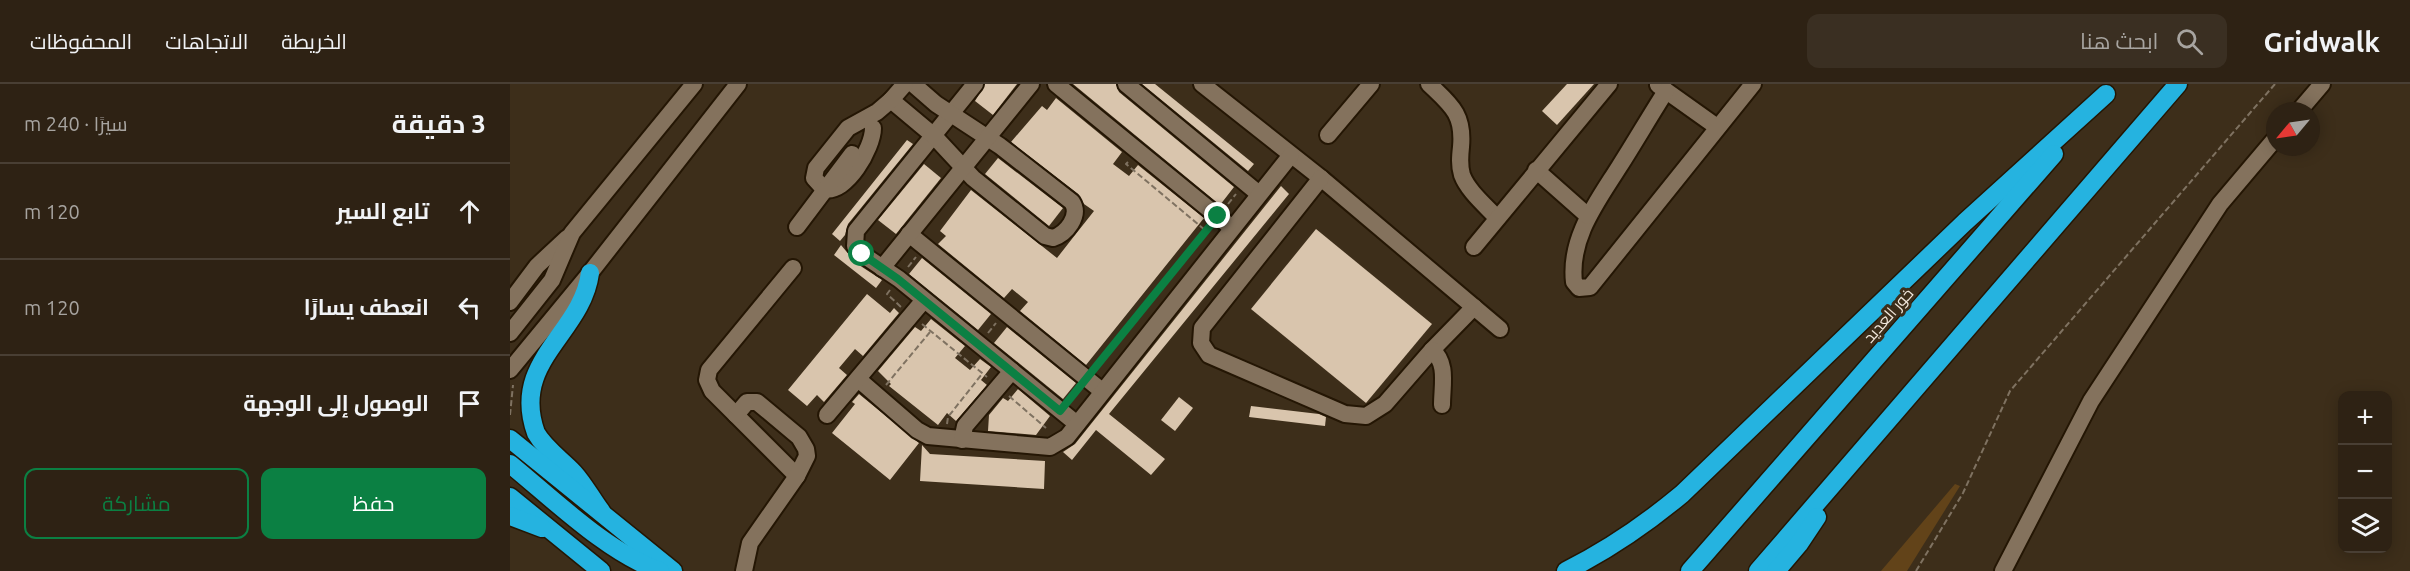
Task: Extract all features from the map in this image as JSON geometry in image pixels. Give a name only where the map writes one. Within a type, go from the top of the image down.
[{"type":"highway","points":[[1758,571],[2178,84]]},
{"type":"highway","points":[[1566,571],[1622,539],[1682,494],[1718,462],[1965,222],[2111,89]]},
{"type":"highway","name":"خور العديد","points":[[1690,571],[2111,89]]},
{"type":"highway","points":[[590,273],[586,291],[533,364],[526,389],[525,404],[527,415],[537,435],[574,473],[601,511]]},
{"type":"highway","points":[[510,439],[673,571]]},
{"type":"highway","points":[[1776,571],[1799,544],[1859,455]]},
{"type":"highway","points":[[510,464],[622,554],[660,571]]},
{"type":"highway","points":[[510,497],[601,571]]},
{"type":"highway","points":[[510,516],[525,524],[550,530]]},
{"type":"street","points":[[512,299],[537,266],[572,233],[694,84]]},
{"type":"street","points":[[510,370],[590,273],[738,84]]},
{"type":"street","points":[[891,100],[873,128],[868,151],[843,184],[834,190],[824,189],[814,178],[816,168],[848,128],[877,112],[905,84]]},
{"type":"street","points":[[891,100],[934,136],[973,178],[1049,238],[1060,235],[1075,218],[1076,210],[1072,202],[913,84]]},
{"type":"street","points":[[975,84],[856,231],[854,241],[858,250],[898,279],[1077,424]]},
{"type":"street","points":[[882,268],[1031,84]]},
{"type":"street","points":[[1056,84],[1233,228]]},
{"type":"street","points":[[1126,84],[1259,194]]},
{"type":"street","points":[[1202,84],[1321,178],[1500,329]]},
{"type":"street","points":[[1328,135],[1371,84]]},
{"type":"street","points":[[1429,84],[1457,113],[1462,134],[1460,164],[1462,175],[1471,189],[1497,218]]},
{"type":"street","points":[[1474,247],[1609,84]]},
{"type":"street","points":[[1716,127],[1662,88],[1588,216],[1578,239],[1573,268],[1574,282],[1583,289],[1590,287],[1716,127],[1753,84]]},
{"type":"street","points":[[2307,102],[2322,84]]},
{"type":"street","points":[[2003,571],[2091,401],[2220,204],[2266,150]]},
{"type":"street","points":[[858,379],[917,430],[928,436],[1041,447],[1050,447],[1062,442],[1291,155]]},
{"type":"street","points":[[1536,170],[1588,216]]},
{"type":"street","points":[[1321,178],[1202,328],[1201,343],[1209,355],[1345,414],[1366,416],[1385,404],[1473,307]]},
{"type":"street","points":[[797,227],[824,189]]},
{"type":"street","points":[[510,333],[552,280],[572,233]]},
{"type":"street","points":[[909,234],[1102,391]]},
{"type":"street","points":[[793,268],[707,375],[709,386],[797,476]]},
{"type":"street","points":[[827,415],[924,300]]},
{"type":"street","points":[[1432,350],[1442,366],[1442,405]]},
{"type":"street","points":[[954,439],[1012,371]]},
{"type":"street","points":[[736,415],[747,402],[754,401],[804,442],[807,456],[797,476],[750,543],[744,571]]},
{"type":"path","points":[[1916,571],[1963,493],[2010,390],[2275,84]]},
{"type":"path","points":[[1137,150],[1126,164],[1206,231]]},
{"type":"path","points":[[1060,411],[1245,183]]},
{"type":"path","points":[[898,279],[887,294],[1046,428],[1041,436],[1041,447]]},
{"type":"path","points":[[886,385],[931,332]]},
{"type":"path","points":[[954,439],[948,417],[982,374]]},
{"type":"path","points":[[510,381],[513,384],[510,415]]},
{"type":"shaded area","points":[[1955,484],[1960,486],[1907,571],[1881,571]]},
{"type":"building","points":[[985,84],[1017,84],[993,115],[975,101]]},
{"type":"building","points":[[1073,84],[1116,84],[1119,92],[1234,187],[1220,205]]},
{"type":"building","points":[[1142,84],[1155,84],[1254,164],[1248,171]]},
{"type":"building","points":[[1567,84],[1594,84],[1557,125],[1542,111]]},
{"type":"building","points":[[1056,98],[1122,152],[1113,164],[1129,176],[1138,165],[1204,218],[1086,365],[1020,311],[1028,302],[1012,289],[1004,298],[938,244],[946,236],[940,231],[971,190],[1057,258],[1094,211],[1084,204],[1078,194],[1011,142],[1042,106],[1047,110]]},
{"type":"building","points":[[907,140],[913,144],[848,224],[845,235],[840,241],[832,234]]},
{"type":"building","points":[[998,158],[1063,208],[1049,226],[985,174]]},
{"type":"building","points":[[924,164],[941,178],[896,234],[878,220]]},
{"type":"building","points":[[1281,186],[1289,194],[1109,414],[1165,459],[1151,475],[1096,430],[1072,460],[1063,452],[1075,444]]},
{"type":"building","points":[[1316,229],[1432,324],[1366,403],[1251,309]]},
{"type":"building","points":[[841,245],[856,263],[882,280],[876,288],[834,255]]},
{"type":"building","points":[[922,258],[991,314],[978,330],[909,274]]},
{"type":"building","points":[[867,294],[890,313],[894,308],[899,313],[863,356],[855,349],[839,368],[847,375],[824,402],[817,395],[807,406],[788,390]]},
{"type":"building","points":[[931,319],[965,346],[955,358],[970,370],[980,359],[991,367],[981,380],[987,385],[956,421],[947,413],[938,425],[889,386],[891,384],[878,371],[915,327],[921,331]]},
{"type":"building","points":[[1007,327],[1076,383],[1063,399],[994,343]]},
{"type":"building","points":[[1018,389],[1050,416],[1036,435],[988,431],[989,415],[1003,398],[1008,401]]},
{"type":"building","points":[[859,394],[919,443],[890,480],[832,433],[855,404],[852,402]]},
{"type":"building","points":[[1179,397],[1193,408],[1175,431],[1161,420]]},
{"type":"building","points":[[1251,406],[1319,414],[1326,417],[1325,426],[1249,417]]},
{"type":"building","points":[[922,445],[930,454],[1045,461],[1044,489],[920,481]]},
{"type":"route","points":[[862,254],[898,279],[1060,411],[1218,216]]}]
